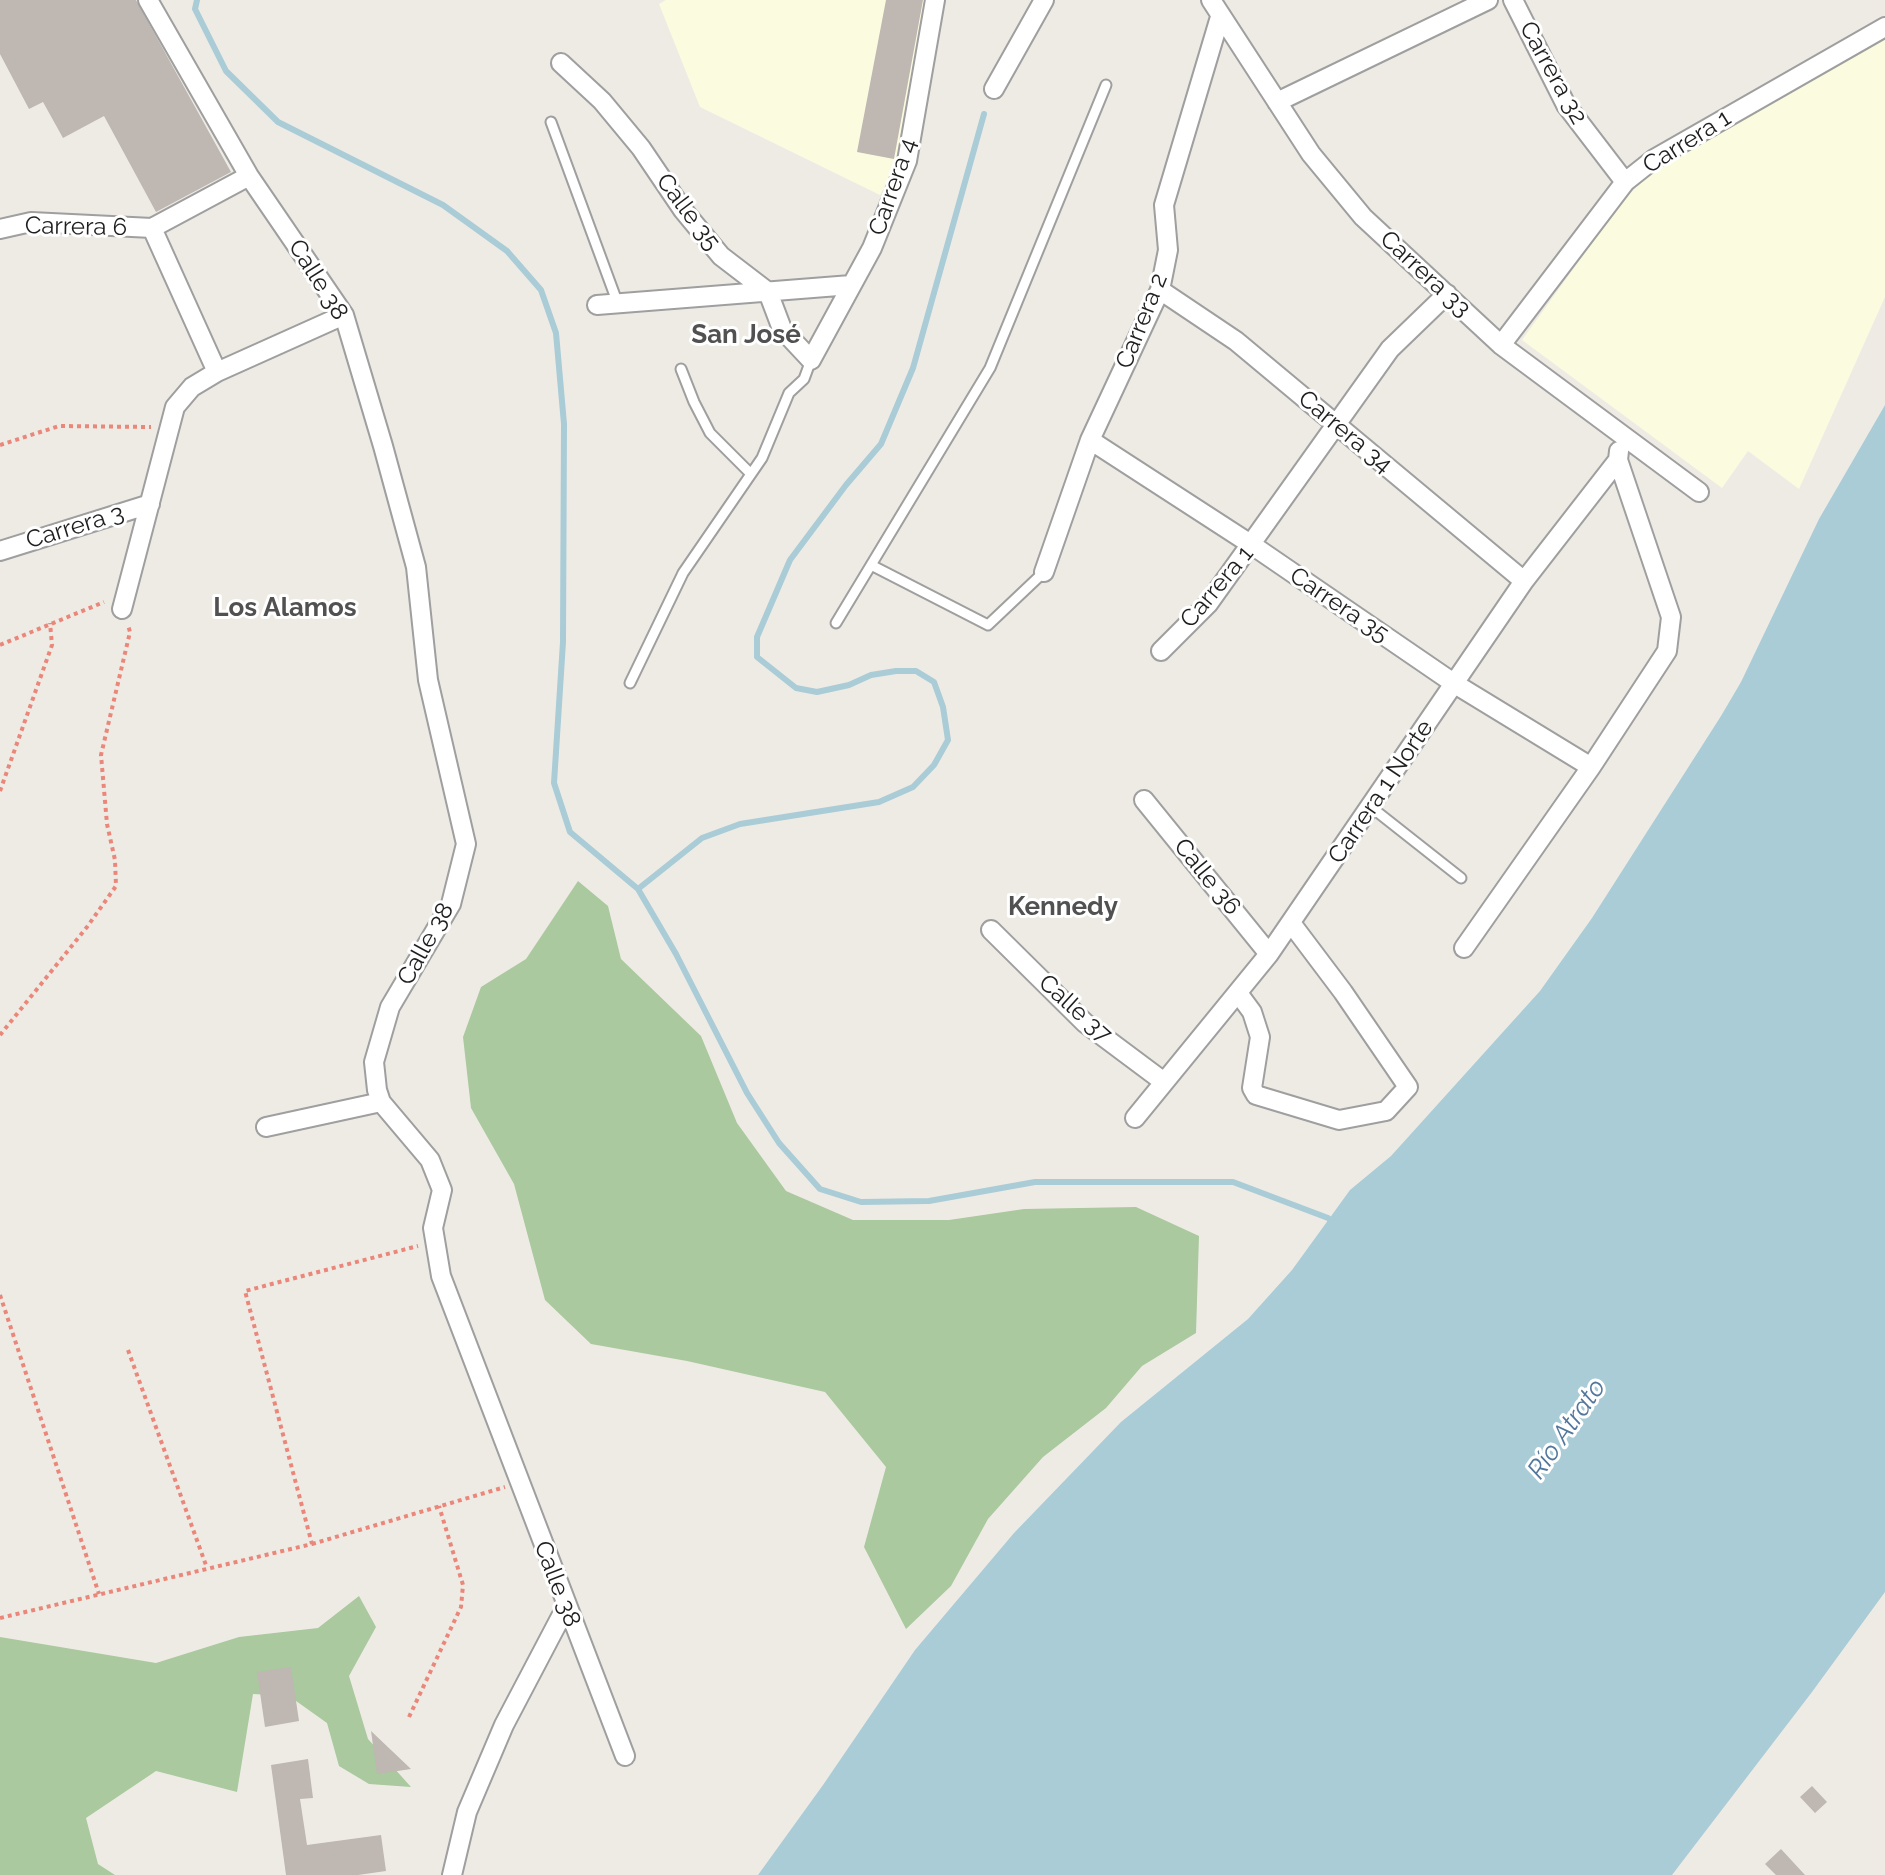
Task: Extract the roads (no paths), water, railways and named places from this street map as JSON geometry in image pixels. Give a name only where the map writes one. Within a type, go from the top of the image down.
[{"type":"street","name":"Calle 38","points":[[148,0],[249,176],[344,315],[416,567],[428,680],[466,844],[451,904],[390,1007],[374,1062],[381,1102],[430,1160],[442,1190],[433,1228],[441,1276],[625,1756]]},
{"type":"street","name":"Carrera 4","points":[[811,360],[872,248],[907,161],[935,0]]},
{"type":"street","points":[[994,89],[1044,0]]},
{"type":"street","points":[[1277,102],[1488,0]]},
{"type":"street","name":"Carrera 32","points":[[1513,0],[1566,105],[1625,182]]},
{"type":"street","name":"Carrera 33","points":[[1216,8],[1311,154],[1363,217],[1501,345],[1699,492]]},
{"type":"street","name":"Carrera 2","points":[[1044,572],[1090,440],[1160,290],[1168,250],[1164,205],[1216,8]]},
{"type":"street","name":"Carrera 1","points":[[1501,345],[1625,182],[1654,159],[1885,27]]},
{"type":"street","name":"Calle 35","points":[[561,63],[622,124],[683,210],[721,256],[768,292]]},
{"type":"street","points":[[217,372],[152,228],[249,176]]},
{"type":"street","name":"Carrera 6","points":[[0,229],[31,222],[152,228]]},
{"type":"street","points":[[597,305],[851,285]]},
{"type":"street","name":"Carrera 34","points":[[1160,290],[1236,341],[1524,581]]},
{"type":"street","points":[[768,292],[782,329],[811,360]]},
{"type":"street","name":"Carrera 1","points":[[1161,651],[1208,604],[1390,349],[1447,294]]},
{"type":"street","points":[[122,609],[175,407],[192,387],[217,372],[344,315]]},
{"type":"street","points":[[1464,948],[1591,767],[1667,651],[1671,617],[1618,460],[1620,432]]},
{"type":"street","name":"Carrera 35","points":[[1090,440],[1252,545],[1455,684],[1591,767]]},
{"type":"street","name":"Carrera 1 Norte","points":[[1135,1118],[1269,954],[1524,581],[1618,460]]},
{"type":"street","name":"Carrera 3","points":[[0,551],[150,504]]},
{"type":"street","name":"Calle 36","points":[[1144,800],[1269,954]]},
{"type":"street","points":[[1238,993],[1252,1012],[1260,1037],[1252,1088],[1256,1095],[1339,1120],[1386,1111],[1408,1087],[1291,923]]},
{"type":"street","name":"Calle 37","points":[[991,930],[1085,1023],[1164,1082]]},
{"type":"street","points":[[266,1127],[381,1102]]},
{"type":"street","points":[[452,1875],[467,1812],[504,1725],[566,1607]]},
{"type":"lane","points":[[836,623],[990,368],[1106,85]]},
{"type":"lane","points":[[551,122],[618,304]]},
{"type":"lane","points":[[630,683],[683,573],[762,458],[789,393],[804,379],[811,360]]},
{"type":"lane","points":[[681,369],[710,433],[751,474]]},
{"type":"lane","points":[[871,565],[988,625],[1044,572]]},
{"type":"lane","points":[[1371,807],[1461,878]]},
{"type":"water","name":"Río Atrato","points":[[1885,405],[1885,1592],[1672,1875],[758,1875],[915,1650],[1014,1533],[1121,1422],[1248,1319],[1292,1270],[1350,1190],[1391,1156],[1540,991],[1592,918],[1721,716],[1741,682],[1819,519]]},
{"type":"waterway","points":[[197,0],[195,9],[226,71],[278,122],[443,205],[507,251],[541,290],[556,333],[564,424],[563,642],[554,783],[570,832],[638,889],[676,954],[747,1093],[779,1143],[820,1189],[861,1202],[929,1201],[1035,1182],[1233,1182],[1333,1222]]},
{"type":"waterway","points":[[638,889],[702,838],[740,824],[879,802],[913,787],[934,765],[948,740],[943,707],[934,682],[916,671],[871,675],[849,685],[817,692],[796,688],[757,657],[757,637],[790,560],[881,444],[913,368],[984,114]]},
{"type":"district","name":"San José","points":[[746,335]]},
{"type":"district","name":"Los Alamos","points":[[285,608]]},
{"type":"district","name":"Kennedy","points":[[1063,907]]}]
